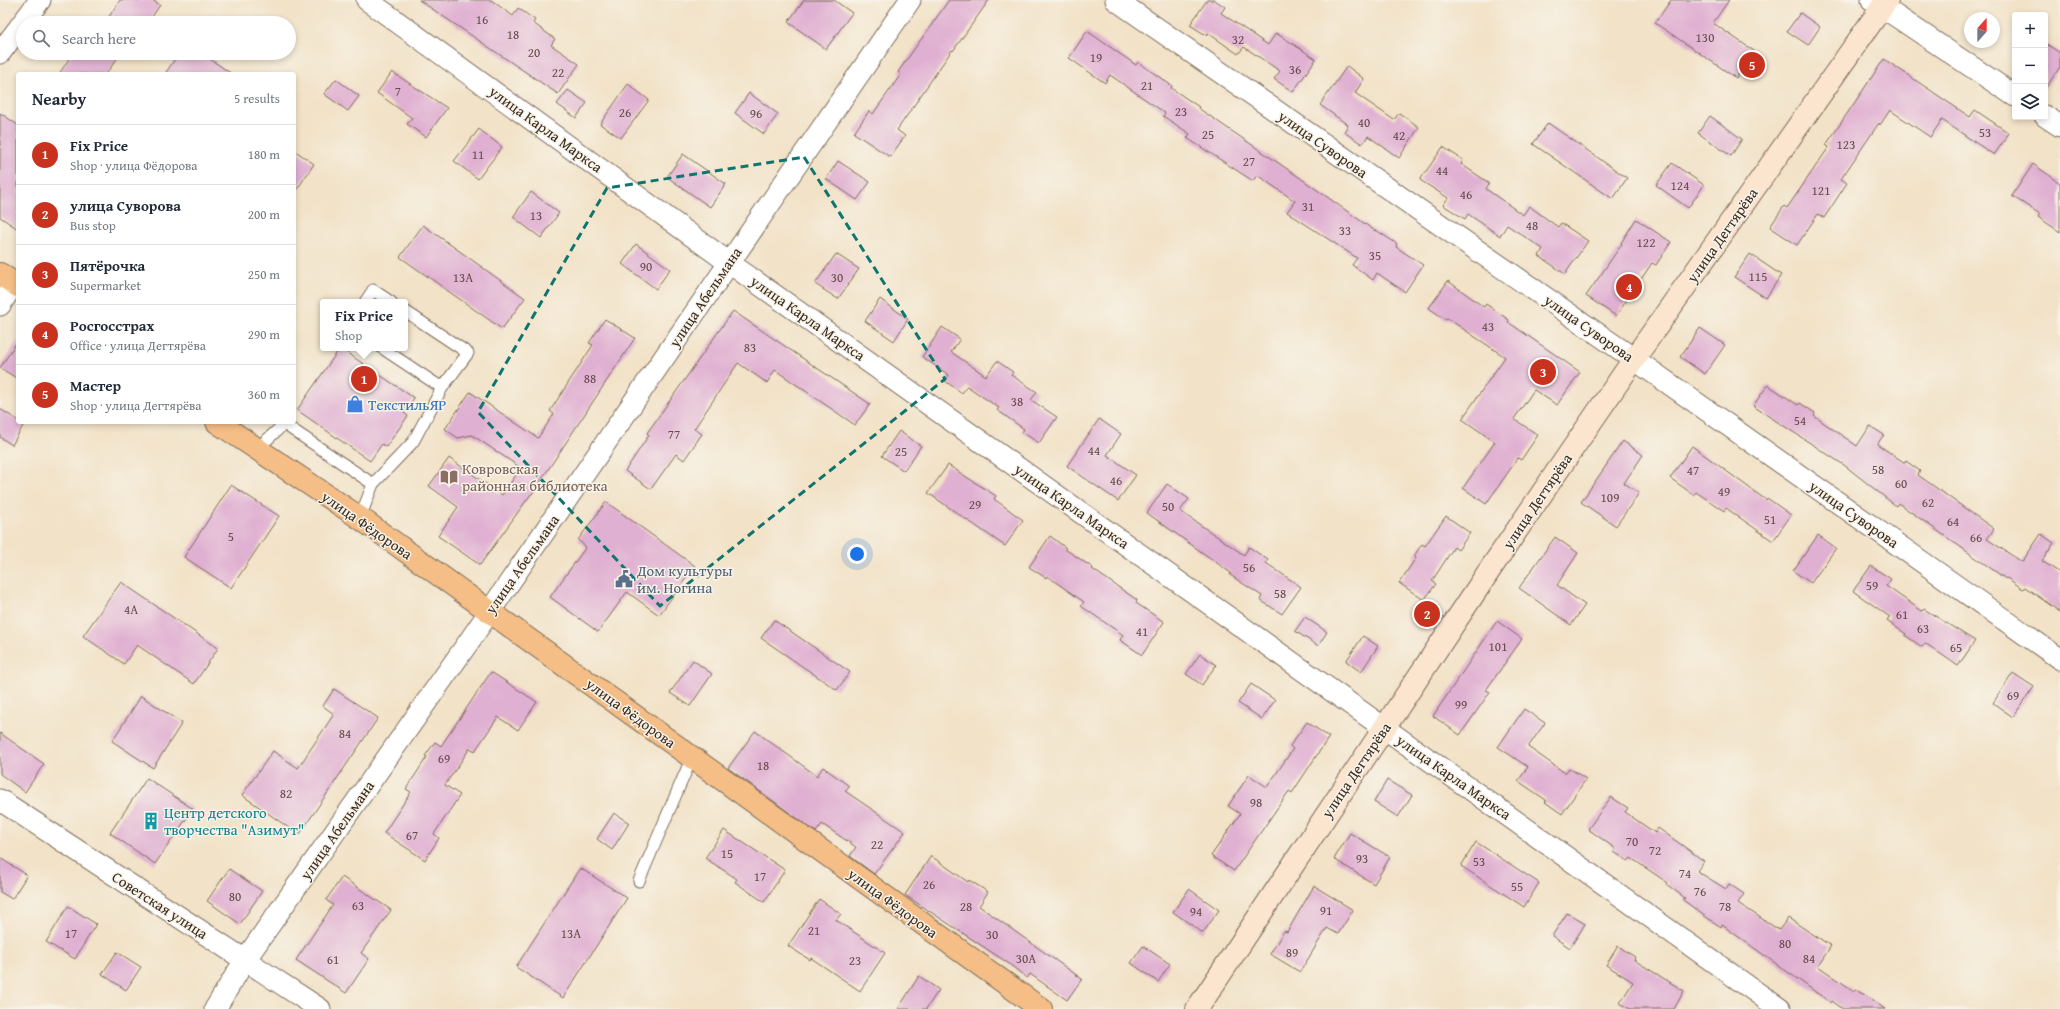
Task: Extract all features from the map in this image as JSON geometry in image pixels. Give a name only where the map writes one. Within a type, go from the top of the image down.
[{"type":"main road","name":"улица Дегтярёва","points":[[1197,1009],[1449,629],[1880,2]]},
{"type":"main road","name":"улица Фёдорова","points":[[220,424],[360,518],[1041,1009]]},
{"type":"street","points":[[28,16],[40,0]]},
{"type":"street","name":"улица Карла Маркса","points":[[367,0],[728,262],[1780,1009]]},
{"type":"street","name":"улица Абельмана","points":[[214,1009],[245,960],[489,611],[728,262],[910,0]]},
{"type":"street","name":"улица Суворова","points":[[1116,0],[1634,359],[2060,659]]},
{"type":"street","points":[[1880,2],[2012,94]]},
{"type":"street","points":[[0,53],[16,32]]},
{"type":"street","points":[[2048,118],[2060,126]]},
{"type":"street","points":[[0,305],[11,281]]},
{"type":"street","name":"Советская улица","points":[[0,800],[320,1009]]},
{"type":"lane","points":[[367,299],[373,290],[386,299]]},
{"type":"lane","points":[[360,518],[373,484],[413,442],[442,388],[468,353],[408,313]]},
{"type":"lane","points":[[386,351],[442,388]]},
{"type":"lane","points":[[257,450],[284,424],[373,484]]},
{"type":"lane","points":[[639,881],[692,757]]},
{"type":"highlighted area","points":[[804,157],[945,379],[660,606],[478,412],[607,188]]},
{"type":"building","points":[[120,0],[152,0],[160,5],[153,16],[110,16]]},
{"type":"building","points":[[419,0],[491,0],[513,16],[518,8],[535,20],[533,23],[555,39],[551,45],[579,64],[558,94]]},
{"type":"building","points":[[804,0],[834,0],[852,13],[826,49],[788,22]]},
{"type":"building","points":[[949,0],[989,0],[953,51],[952,50],[897,130],[905,136],[890,157],[854,133],[869,111],[873,114],[901,74],[898,72]]},
{"type":"building","points":[[1207,0],[1215,0],[1225,7],[1221,13],[1268,45],[1276,33],[1316,59],[1293,92],[1274,79],[1280,71],[1244,47],[1238,54],[1208,33],[1206,35],[1190,25]]},
{"type":"building","points":[[1671,0],[1729,0],[1713,23],[1754,51],[1736,78],[1655,23]]},
{"type":"building","points":[[1800,13],[1820,27],[1808,45],[1787,31]]},
{"type":"building","points":[[1087,31],[1136,65],[1138,62],[1172,86],[1171,88],[1199,107],[1198,108],[1375,231],[1376,230],[1397,244],[1396,247],[1423,265],[1405,292],[1377,273],[1373,280],[1352,265],[1357,258],[1287,212],[1295,201],[1257,175],[1253,181],[1187,138],[1190,134],[1163,116],[1165,113],[1110,75],[1105,83],[1069,58]]},
{"type":"building","points":[[2048,45],[2060,53],[2060,67],[2048,85]]},
{"type":"building","points":[[1884,59],[1970,117],[1975,110],[2009,133],[1994,155],[1942,120],[1930,137],[1890,110],[1880,125],[1879,123],[1841,179],[1847,183],[1824,218],[1818,214],[1797,245],[1770,227],[1784,206],[1787,208],[1829,147],[1826,145]]},
{"type":"building","points":[[68,60],[116,60],[107,72],[60,72]]},
{"type":"building","points":[[174,60],[211,60],[229,72],[166,72]]},
{"type":"building","points":[[1347,66],[1364,79],[1355,93],[1394,120],[1399,113],[1419,127],[1399,158],[1368,136],[1362,144],[1344,132],[1348,125],[1320,105]]},
{"type":"building","points":[[392,72],[447,108],[426,137],[407,124],[412,118],[377,93]]},
{"type":"building","points":[[336,79],[359,96],[348,111],[324,94]]},
{"type":"building","points":[[628,84],[649,100],[621,138],[600,124]]},
{"type":"building","points":[[568,90],[587,103],[576,118],[557,104]]},
{"type":"building","points":[[749,93],[778,114],[764,134],[735,113]]},
{"type":"building","points":[[0,113],[16,124],[16,228],[0,217]]},
{"type":"building","points":[[1710,116],[1742,139],[1731,156],[1698,133]]},
{"type":"building","points":[[1548,123],[1627,178],[1613,199],[1533,144]]},
{"type":"building","points":[[479,129],[502,147],[478,179],[454,161]]},
{"type":"building","points":[[1443,147],[1463,160],[1461,164],[1489,183],[1486,189],[1523,215],[1529,206],[1558,227],[1561,223],[1588,241],[1565,274],[1539,256],[1543,249],[1507,225],[1500,236],[1468,214],[1465,219],[1443,205],[1448,198],[1420,180]]},
{"type":"building","points":[[296,151],[314,164],[296,191]]},
{"type":"building","points":[[683,154],[726,184],[710,207],[667,177]]},
{"type":"building","points":[[838,161],[870,182],[857,200],[826,179]]},
{"type":"building","points":[[1672,163],[1704,185],[1688,208],[1656,185]]},
{"type":"building","points":[[2033,164],[2060,183],[2060,232],[2038,217],[2040,214],[2012,196]]},
{"type":"building","points":[[531,192],[559,213],[541,238],[513,217]]},
{"type":"building","points":[[1636,219],[1671,242],[1656,265],[1652,263],[1616,316],[1586,296],[1622,244],[1621,243]]},
{"type":"building","points":[[423,225],[525,298],[502,329],[400,257]]},
{"type":"building","points":[[636,244],[670,269],[656,289],[622,264]]},
{"type":"building","points":[[836,254],[859,269],[838,299],[815,284]]},
{"type":"building","points":[[1750,254],[1781,275],[1766,298],[1734,277]]},
{"type":"building","points":[[1448,281],[1484,307],[1486,304],[1509,320],[1508,322],[1580,372],[1557,405],[1534,390],[1514,419],[1538,435],[1521,460],[1518,458],[1486,504],[1463,488],[1495,442],[1462,419],[1505,357],[1447,318],[1446,320],[1429,308]]},
{"type":"building","points":[[880,299],[908,319],[894,341],[865,321]]},
{"type":"building","points":[[733,311],[870,404],[855,425],[775,370],[767,383],[738,363],[694,429],[702,434],[684,460],[676,454],[651,489],[625,471],[649,435],[647,433]]},
{"type":"building","points":[[605,319],[635,338],[532,494],[480,565],[438,536],[458,507],[429,486],[449,458],[502,495],[521,468],[472,435],[458,438],[445,429],[470,392],[538,438],[554,414],[550,411],[593,345],[589,343]]},
{"type":"building","points":[[942,327],[960,339],[951,352],[986,376],[997,361],[1013,372],[1011,375],[1037,392],[1031,400],[1057,417],[1039,443],[1022,432],[1024,429],[997,410],[999,408],[967,386],[962,393],[945,381],[949,375],[922,357]]},
{"type":"building","points":[[1700,328],[1725,345],[1705,374],[1680,357]]},
{"type":"building","points":[[16,343],[16,378],[0,368]]},
{"type":"building","name":"ТекстильЯР","points":[[338,351],[344,351],[414,398],[404,413],[408,416],[386,447],[382,444],[370,461],[297,410]]},
{"type":"building","points":[[1768,385],[1798,405],[1800,403],[1815,413],[1814,416],[1857,446],[1870,426],[1884,435],[1877,444],[1905,463],[1906,461],[1920,471],[1918,475],[1994,529],[1987,539],[2022,562],[2041,534],[2054,543],[2042,561],[2060,573],[2060,612],[2025,587],[2023,589],[2007,578],[2006,579],[1898,503],[1896,506],[1844,465],[1753,406]]},
{"type":"building","points":[[0,409],[16,419],[16,424],[24,424],[12,445],[0,437]]},
{"type":"building","points":[[1099,419],[1121,434],[1107,455],[1136,475],[1118,501],[1067,466]]},
{"type":"building","points":[[899,431],[921,446],[904,471],[882,456]]},
{"type":"building","points":[[1623,441],[1643,455],[1624,483],[1639,493],[1616,526],[1581,502]]},
{"type":"building","points":[[1692,446],[1766,500],[1767,498],[1791,515],[1773,541],[1726,508],[1724,511],[1696,492],[1694,495],[1670,478]]},
{"type":"building","points":[[948,465],[996,496],[994,499],[1023,520],[1005,546],[928,493]]},
{"type":"building","points":[[1167,484],[1189,499],[1180,511],[1244,555],[1249,547],[1268,560],[1266,563],[1301,587],[1282,614],[1260,600],[1262,596],[1230,575],[1231,573],[1147,513]]},
{"type":"building","points":[[231,485],[279,516],[231,588],[184,557]]},
{"type":"building","name":"Дом культуры им. Ногина","points":[[606,502],[695,566],[659,615],[627,592],[598,632],[550,597],[586,547],[578,540]]},
{"type":"building","points":[[1446,516],[1470,533],[1458,550],[1454,547],[1432,581],[1436,584],[1424,600],[1399,583],[1416,558],[1414,556],[1422,544],[1425,546]]},
{"type":"building","points":[[1818,535],[1836,548],[1811,583],[1793,571]]},
{"type":"building","points":[[1050,536],[1066,548],[1065,549],[1093,568],[1092,569],[1137,600],[1136,603],[1164,622],[1142,655],[1120,640],[1123,635],[1081,606],[1084,602],[1047,576],[1046,578],[1029,567]]},
{"type":"building","points":[[1555,537],[1578,553],[1557,585],[1585,605],[1571,625],[1519,588]]},
{"type":"building","points":[[1871,566],[1891,579],[1886,586],[1922,611],[1924,609],[1975,641],[1958,666],[1925,643],[1922,647],[1905,635],[1906,634],[1887,621],[1890,617],[1853,591]]},
{"type":"building","points":[[121,582],[218,648],[194,684],[137,645],[124,664],[83,636]]},
{"type":"building","points":[[1305,617],[1327,632],[1318,646],[1295,631]]},
{"type":"building","points":[[774,620],[850,672],[837,690],[761,638]]},
{"type":"building","points":[[1497,621],[1522,639],[1486,690],[1490,692],[1460,735],[1433,716]]},
{"type":"building","points":[[1363,636],[1378,646],[1361,672],[1346,661]]},
{"type":"building","points":[[1200,654],[1216,665],[1202,685],[1186,674]]},
{"type":"building","points":[[693,660],[712,674],[690,706],[670,693]]},
{"type":"building","points":[[491,672],[537,702],[518,730],[498,717],[475,751],[470,748],[445,785],[460,795],[434,834],[439,838],[425,860],[384,833],[411,792],[406,789],[427,757],[425,756],[435,742],[441,746]]},
{"type":"building","points":[[2013,673],[2034,687],[2013,717],[1993,703]]},
{"type":"building","points":[[1251,684],[1275,700],[1262,719],[1238,703]]},
{"type":"building","points":[[334,689],[378,718],[299,835],[242,795],[273,751],[298,768],[334,714],[323,706]]},
{"type":"building","points":[[141,696],[182,723],[153,768],[112,741]]},
{"type":"building","points":[[1524,709],[1545,723],[1528,747],[1565,773],[1569,768],[1586,779],[1562,814],[1545,802],[1546,800],[1518,781],[1528,767],[1498,747]]},
{"type":"building","points":[[1307,722],[1329,737],[1292,793],[1289,791],[1234,871],[1211,856],[1240,814],[1228,806],[1249,775],[1267,787],[1293,749],[1290,746]]},
{"type":"building","points":[[755,731],[817,776],[823,767],[849,786],[845,791],[905,832],[874,874],[850,856],[856,847],[822,824],[816,832],[728,768]]},
{"type":"building","points":[[0,733],[44,764],[25,792],[0,774]]},
{"type":"building","name":"Центр детского творчества \"Азимут\"","points":[[147,778],[193,809],[155,864],[110,833]]},
{"type":"building","points":[[1387,780],[1412,795],[1398,817],[1374,802]]},
{"type":"building","points":[[1611,797],[1628,808],[1625,812],[1655,833],[1658,828],[1704,861],[1697,871],[1726,889],[1729,884],[1744,894],[1738,903],[1779,930],[1788,918],[1831,946],[1818,966],[1854,991],[1856,989],[1885,1009],[1843,1009],[1832,1001],[1831,1003],[1722,925],[1721,927],[1706,917],[1683,900],[1685,898],[1666,884],[1668,883],[1631,858],[1628,861],[1614,852],[1616,849],[1588,829]]},
{"type":"building","points":[[614,813],[629,823],[612,850],[597,839]]},
{"type":"building","points":[[724,830],[785,870],[764,902],[735,882],[737,879],[705,858]]},
{"type":"building","points":[[1350,833],[1390,857],[1374,884],[1334,859]]},
{"type":"building","points":[[1476,842],[1539,883],[1524,907],[1461,866]]},
{"type":"building","points":[[931,856],[968,882],[969,880],[988,892],[979,906],[1082,979],[1067,1000],[1030,974],[1027,978],[1008,963],[905,895]]},
{"type":"building","points":[[0,858],[27,875],[12,899],[0,892]]},
{"type":"building","points":[[580,868],[627,898],[563,998],[516,967]]},
{"type":"building","points":[[229,869],[262,891],[240,924],[207,901]]},
{"type":"building","points":[[342,877],[391,910],[361,953],[369,959],[346,993],[296,960],[333,905],[326,900]]},
{"type":"building","points":[[1314,886],[1353,910],[1338,934],[1327,928],[1300,972],[1270,954],[1284,931],[1287,932]]},
{"type":"building","points":[[1189,889],[1219,910],[1203,933],[1173,912]]},
{"type":"building","points":[[819,899],[841,914],[836,920],[885,953],[860,991],[811,958],[810,960],[788,946]]},
{"type":"building","points":[[68,906],[96,924],[75,959],[46,942]]},
{"type":"building","points":[[1567,913],[1585,924],[1570,948],[1552,936]]},
{"type":"building","points":[[1143,946],[1170,964],[1158,982],[1131,963]]},
{"type":"building","points":[[1618,946],[1635,957],[1634,960],[1684,991],[1674,1009],[1630,1009],[1620,1003],[1633,982],[1606,965]]},
{"type":"building","points":[[117,952],[141,967],[126,990],[102,974]]},
{"type":"building","points":[[919,976],[939,990],[926,1009],[898,1009]]},
{"type":"place","name":"Мастер","points":[[1752,65]]},
{"type":"place","name":"Росгосстрах","points":[[1629,287]]},
{"type":"place","name":"Пятёрочка","points":[[1543,372]]},
{"type":"place","name":"Fix Price","points":[[364,379]]},
{"type":"place","name":"ТекстильЯР","points":[[355,404]]},
{"type":"place","name":"Ковровская районная библиотека","points":[[449,477]]},
{"type":"place","name":"Дом культуры им. Ногина","points":[[624,579]]},
{"type":"place","name":"улица Суворова","points":[[1427,614]]},
{"type":"place","name":"Центр детского творчества \"Азимут\"","points":[[151,821]]}]
